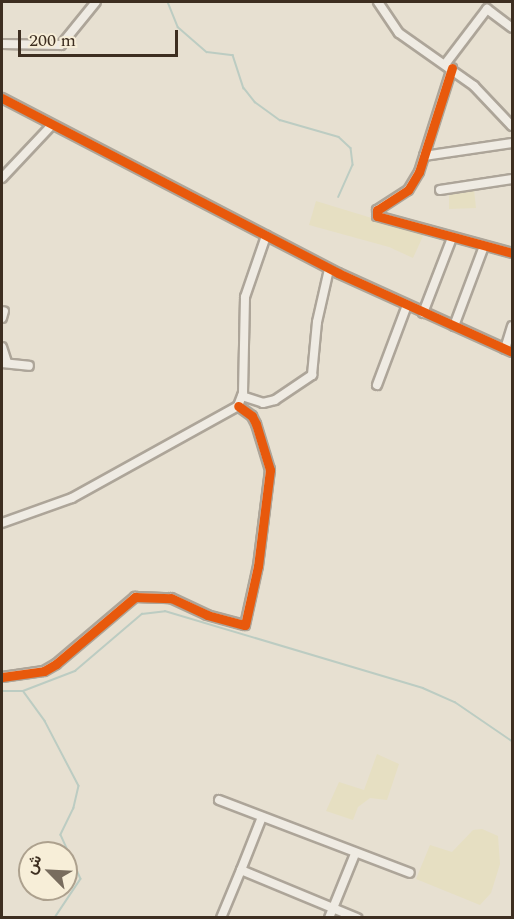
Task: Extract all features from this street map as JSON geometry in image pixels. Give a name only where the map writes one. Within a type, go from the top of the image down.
[{"type":"street","points":[[2,44],[61,45],[96,2]]},
{"type":"street","points":[[378,2],[399,33],[449,65],[498,107],[513,126]]},
{"type":"street","points":[[513,28],[487,9],[449,65],[424,156],[408,190],[377,210],[377,216],[513,253]]},
{"type":"street","points":[[2,98],[329,268],[509,351],[513,326]]},
{"type":"street","points":[[2,178],[52,125]]},
{"type":"street","points":[[424,156],[513,143]]},
{"type":"street","points":[[440,190],[513,179]]},
{"type":"street","points":[[2,524],[72,498],[238,406],[242,396],[245,297],[266,236]]},
{"type":"street","points":[[423,313],[452,238]]},
{"type":"street","points":[[453,326],[484,246]]},
{"type":"street","points":[[242,396],[263,403],[275,400],[312,375],[317,322],[329,268]]},
{"type":"street","points":[[377,385],[407,305]]},
{"type":"street","points":[[2,346],[4,363],[29,366]]},
{"type":"street","points":[[2,676],[44,671],[56,664],[135,597],[171,598],[207,615],[245,625],[258,566],[270,470],[252,416],[238,406]]},
{"type":"street","points":[[219,800],[355,854],[410,873]]},
{"type":"street","points":[[221,918],[262,817]]},
{"type":"street","points":[[329,918],[355,854]]},
{"type":"street","points":[[241,870],[357,918]]},
{"type":"shaded area","points":[[474,189],[476,208],[449,209],[449,192]]},
{"type":"shaded area","points":[[316,201],[424,234],[413,258],[389,247],[309,225]]},
{"type":"shaded area","points":[[377,754],[399,764],[387,800],[370,798],[358,807],[353,820],[326,811],[339,782],[364,790]]},
{"type":"shaded area","points":[[482,829],[498,836],[500,864],[491,893],[480,905],[416,879],[430,845],[452,852],[473,830]]},
{"type":"waterway","points":[[168,2],[178,27],[207,52],[233,55],[244,88],[255,102],[280,120],[339,137],[351,148],[353,165],[339,197]]},
{"type":"waterway","points":[[2,691],[23,691],[75,671],[142,614],[165,611],[423,688],[455,702],[512,741]]},
{"type":"waterway","points":[[24,692],[45,721],[79,786],[74,808],[61,835],[81,879],[55,918]]},
{"type":"cycle path","points":[[452,68],[419,172],[408,190],[377,210],[377,216],[512,253]]},
{"type":"cycle path","points":[[2,98],[338,273],[512,352]]},
{"type":"cycle path","points":[[2,677],[44,671],[56,664],[135,597],[171,598],[207,615],[245,625],[258,566],[270,470],[256,424],[252,416],[238,406]]}]
